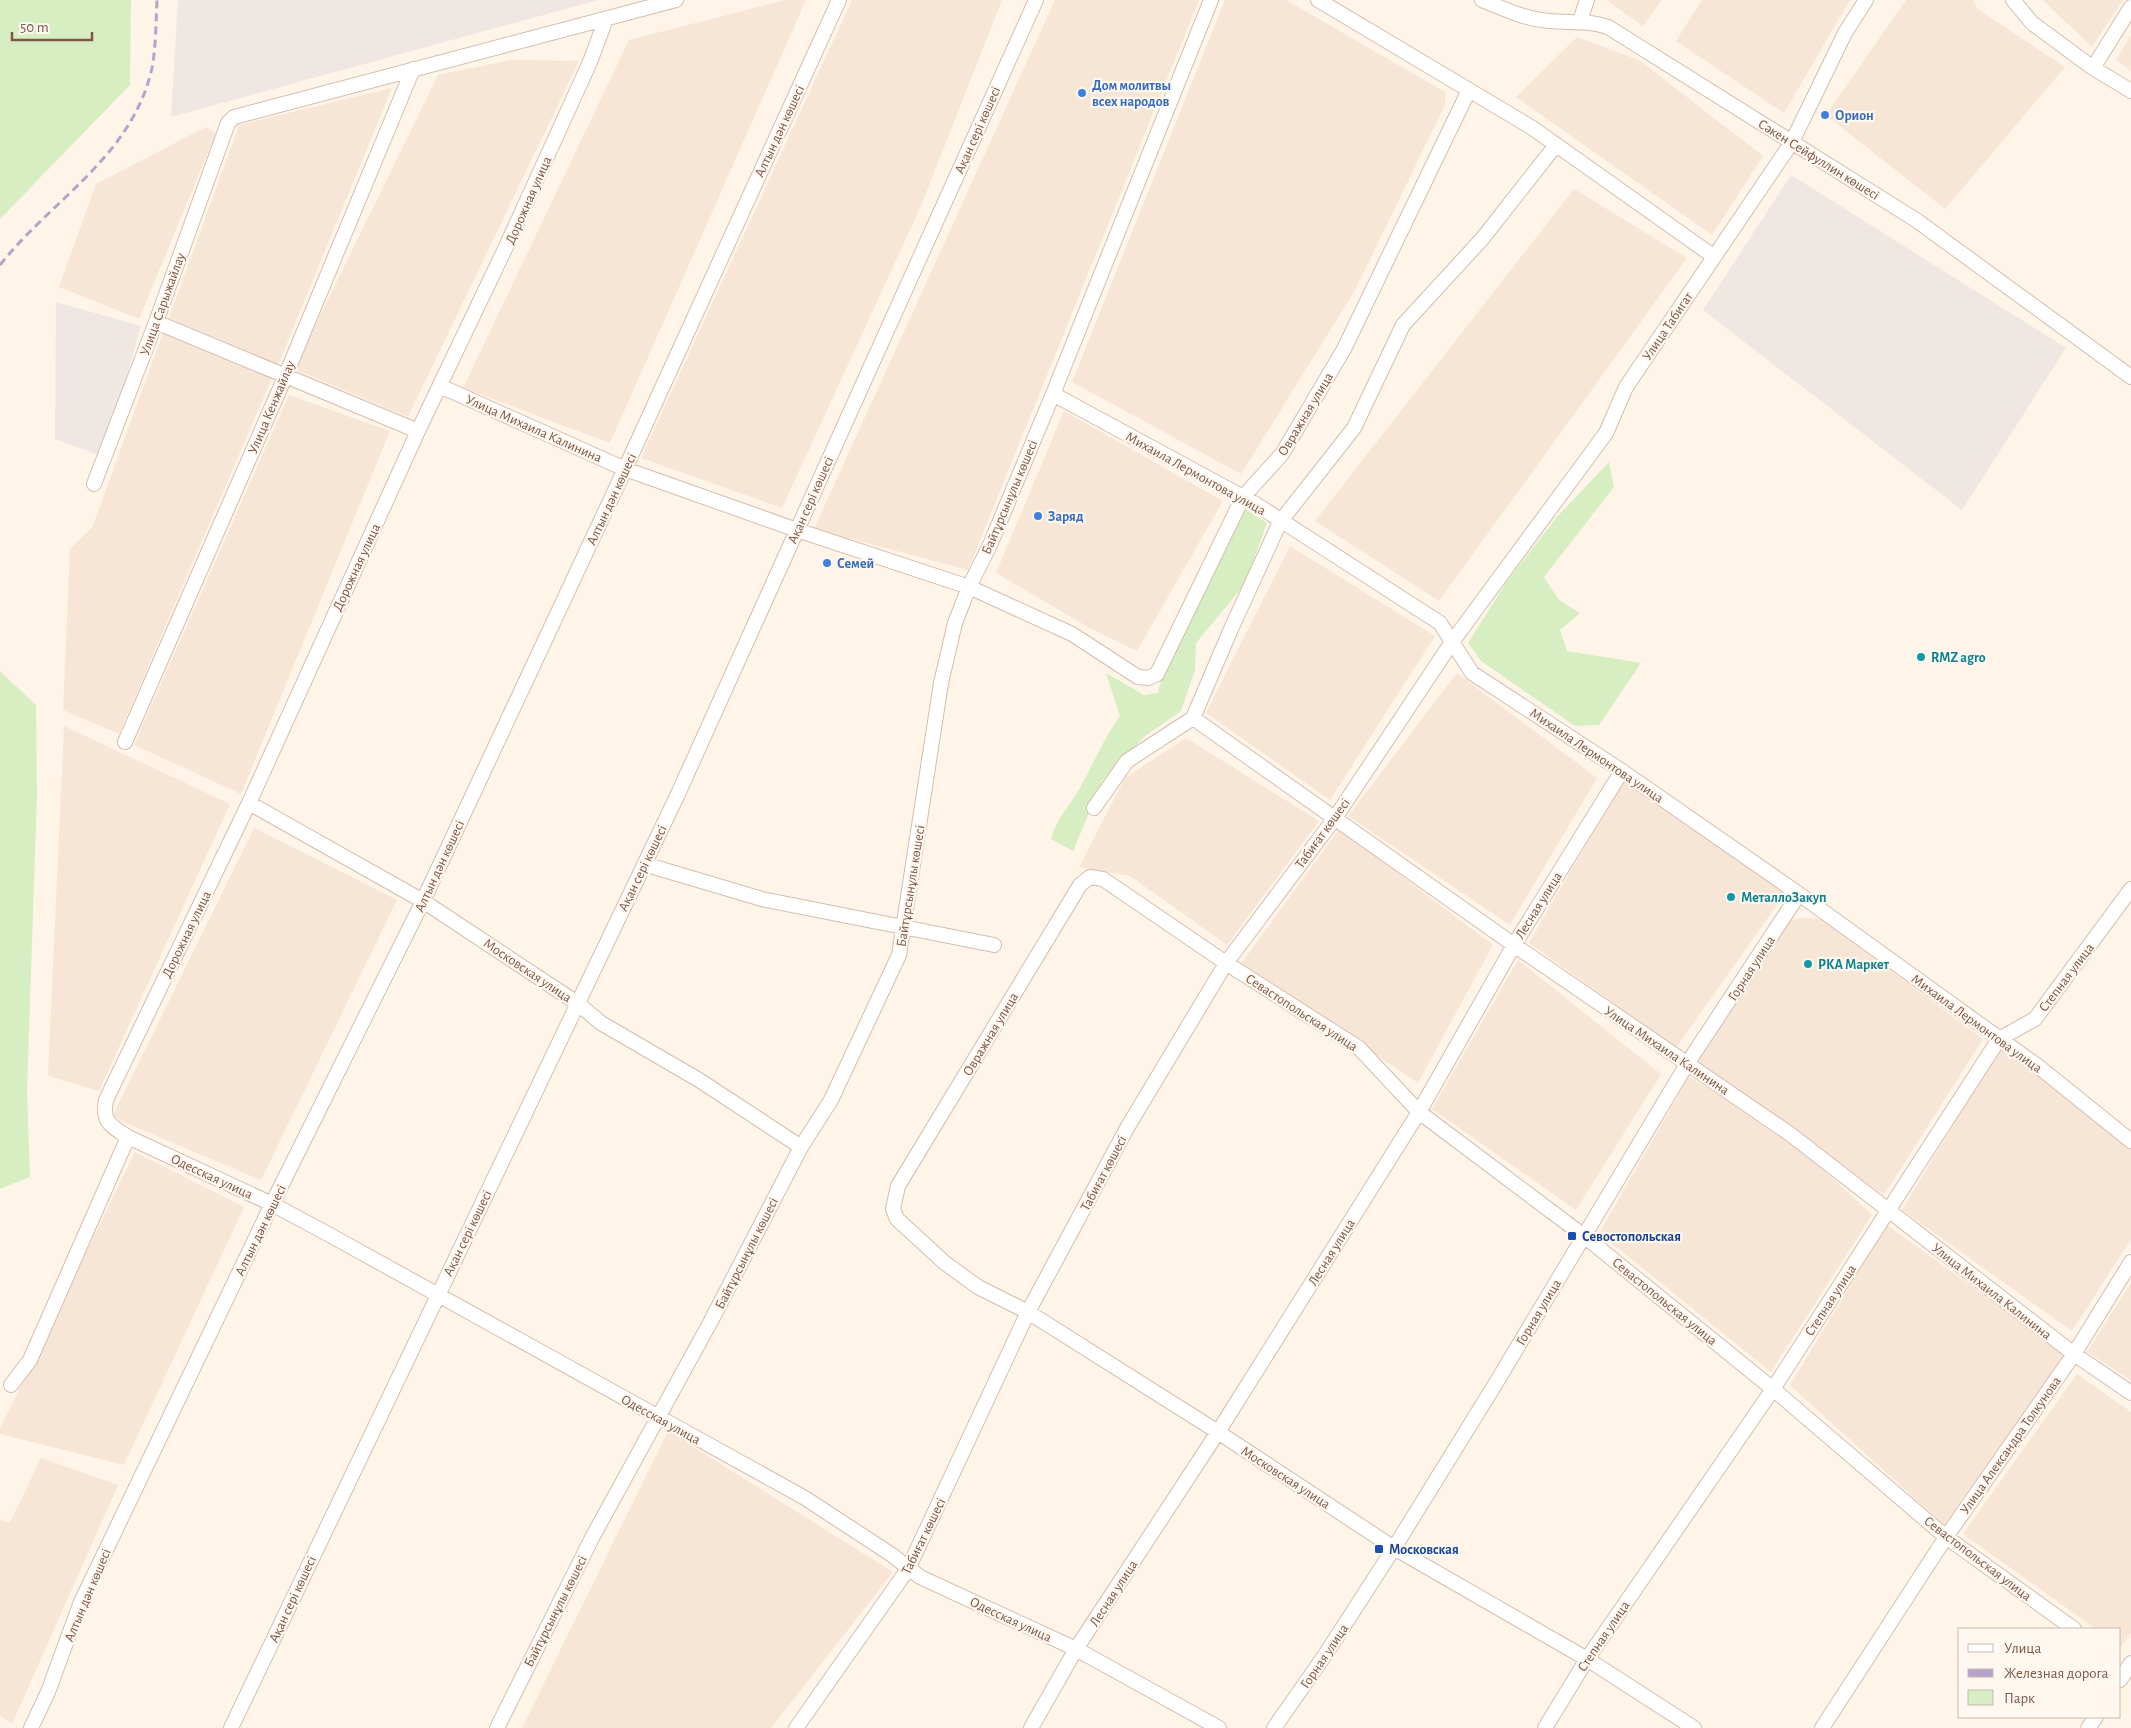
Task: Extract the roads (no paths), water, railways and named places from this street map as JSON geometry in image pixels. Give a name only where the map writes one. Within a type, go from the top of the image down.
[{"type":"street","points":[[413,69],[676,0]]},
{"type":"street","name":"Алтын дән көшесі","points":[[31,1728],[48,1692],[80,1602],[272,1204],[423,901],[625,468],[839,0]]},
{"type":"street","name":"Ақан сері көшесі","points":[[231,1728],[678,794],[1036,0]]},
{"type":"street","name":"Байтұрсынұлы көшесі","points":[[497,1728],[593,1536],[710,1321],[801,1147],[831,1100],[899,955],[941,683],[954,623],[990,545],[1053,394],[1211,0]]},
{"type":"street","points":[[1318,0],[1531,127],[1713,256]]},
{"type":"street","name":"Сәкен Сейфуллин көшесі","points":[[1482,0],[1525,17],[1549,21],[1580,21],[1608,27],[1916,220],[2131,377]]},
{"type":"street","points":[[1580,21],[1587,0]]},
{"type":"street","name":"Улица Табигат","points":[[1452,642],[1606,433],[1626,387],[1792,142],[1845,33],[1866,0]]},
{"type":"street","points":[[2013,0],[2032,23],[2093,68],[2131,91]]},
{"type":"street","points":[[2093,68],[2131,7]]},
{"type":"street","name":"Дорожная улица","points":[[104,1112],[106,1100],[249,802],[418,431],[513,233],[590,62],[606,19]]},
{"type":"street","name":"Улица Сарыжайлау","points":[[94,484],[156,322],[228,123],[234,117],[244,113],[413,69]]},
{"type":"street","name":"Улица Кенжайлау","points":[[125,742],[285,377],[413,69]]},
{"type":"street","name":"Овражная улица","points":[[969,587],[1072,634],[1138,677],[1148,678],[1157,674],[1243,497],[1282,454],[1344,349],[1469,90]]},
{"type":"street","points":[[1094,808],[1128,761],[1194,718],[1231,629],[1280,522],[1354,428],[1403,325],[1482,239],[1556,145]]},
{"type":"street","points":[[156,322],[418,431]]},
{"type":"street","name":"Улица Михаила Калинина","points":[[440,386],[625,468],[797,530],[969,587]]},
{"type":"street","name":"Михаила Лермонтова улица","points":[[1053,394],[1243,497],[1440,623],[1472,673],[1622,770],[1799,894],[2039,1067],[2131,1141]]},
{"type":"street","name":"Табиғат көшесі","points":[[796,1728],[802,1716],[908,1569],[1028,1312],[1127,1128],[1226,963],[1335,818],[1452,642]]},
{"type":"street","name":"Улица Михаила Калинина","points":[[1194,718],[1514,944],[1790,1134],[2074,1354],[2131,1394]]},
{"type":"street","name":"Лесная улица","points":[[1030,1728],[1076,1649],[1218,1432],[1419,1112],[1514,944],[1622,770]]},
{"type":"street","name":"Московская улица","points":[[249,802],[423,901],[577,1003],[601,1023],[699,1080],[801,1147]]},
{"type":"street","points":[[644,864],[762,899],[994,945]]},
{"type":"street","name":"Овражная улица","points":[[893,1209],[898,1186],[1080,885],[1090,878],[1103,878]]},
{"type":"street","name":"Севастопольская улица","points":[[1103,878],[1226,963],[1359,1048],[1419,1112],[1584,1236],[1773,1389],[1946,1537],[2073,1628]]},
{"type":"street","name":"Степная улица","points":[[1545,1728],[1587,1659],[1773,1389],[1999,1039],[2035,1020],[2131,890]]},
{"type":"street","name":"Горная улица","points":[[1274,1728],[1325,1655],[1394,1548],[1687,1064],[1799,894]]},
{"type":"street","name":"Одесская улица","points":[[104,1112],[108,1124],[128,1137],[272,1204],[805,1498],[892,1555],[920,1577],[1076,1649],[1218,1728]]},
{"type":"street","points":[[11,1385],[30,1360],[128,1137]]},
{"type":"street","name":"Московская улица","points":[[893,1209],[897,1219],[945,1263],[978,1287],[1028,1312],[1218,1432],[1394,1548],[1587,1659],[1694,1728]]},
{"type":"street","name":"Улица Александра Толкунова","points":[[1822,1728],[1946,1537],[2074,1354],[2131,1262]]},
{"type":"street","points":[[2121,1678],[2127,1666]]},
{"type":"railway","points":[[0,265],[21,241],[88,175],[109,152],[127,127],[142,99],[152,68],[157,0]]},
{"type":"place","name":"Дом молитвы всех народов","points":[[1082,93]]},
{"type":"place","name":"Орион","points":[[1825,115]]},
{"type":"place","name":"Заряд","points":[[1038,516]]},
{"type":"place","name":"Семей","points":[[827,563]]},
{"type":"place","name":"RMZ agro","points":[[1921,657]]},
{"type":"place","name":"МеталлоЗакуп","points":[[1731,897]]},
{"type":"place","name":"РКА Маркет","points":[[1808,964]]},
{"type":"place","name":"Севостопольская","points":[[1572,1236]]},
{"type":"place","name":"Московская","points":[[1379,1549]]}]
